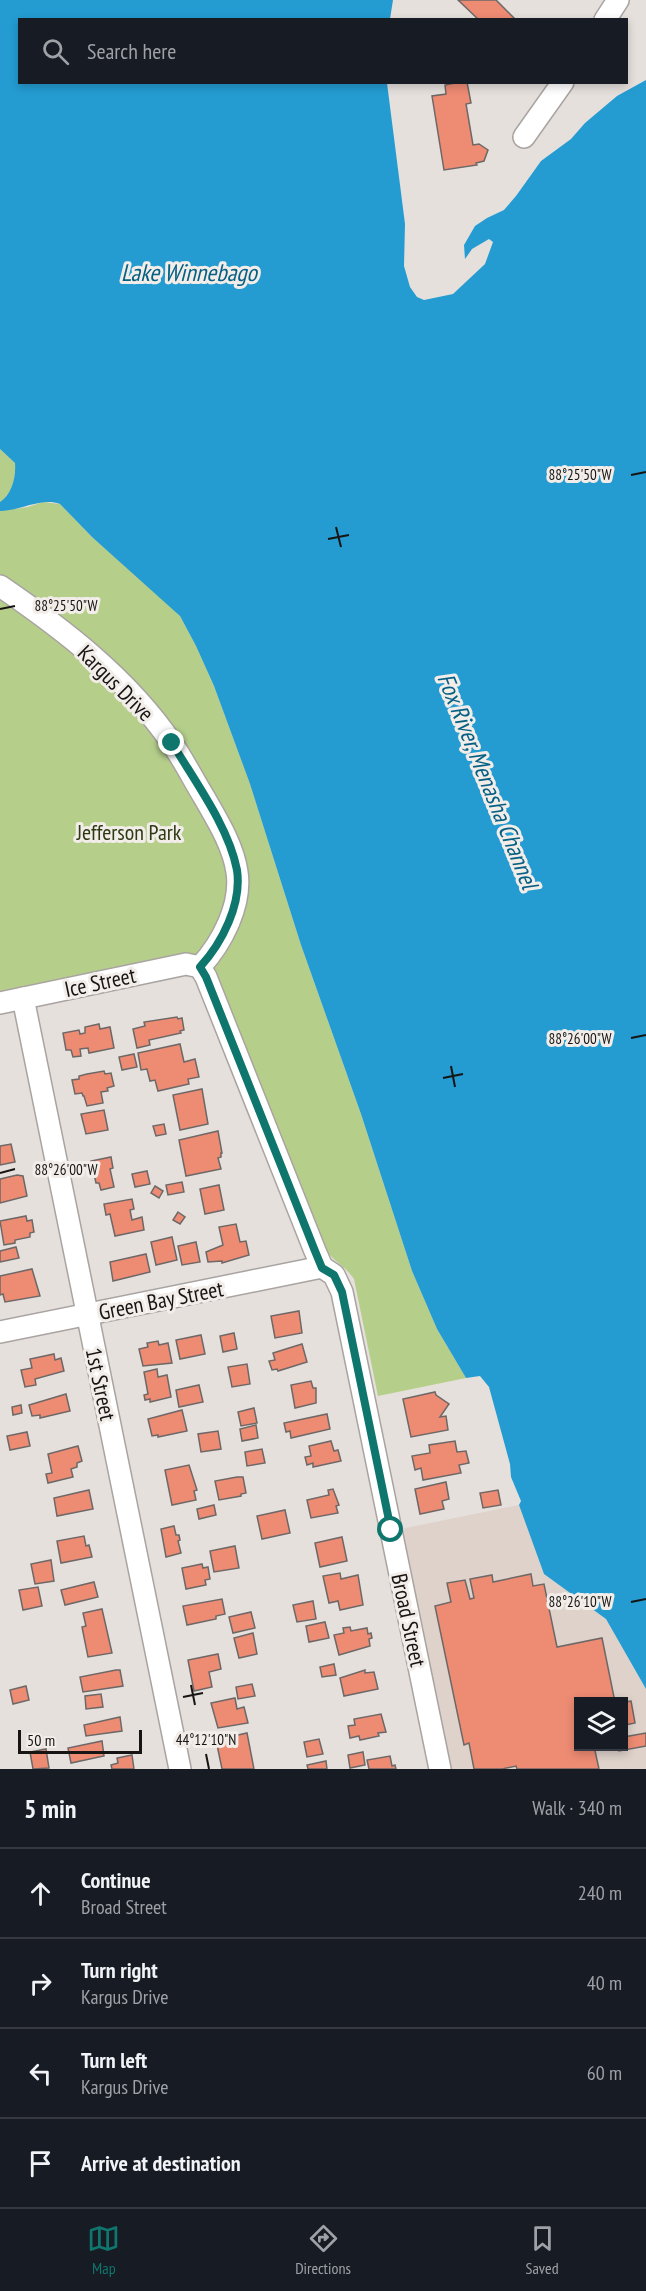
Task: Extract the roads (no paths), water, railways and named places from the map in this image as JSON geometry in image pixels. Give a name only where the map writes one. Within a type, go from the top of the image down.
[{"type":"street","points":[[606,18],[618,0]]},
{"type":"street","points":[[524,137],[562,84]]},
{"type":"street","name":"Kargus Drive","points":[[0,586],[52,622],[98,662],[150,714],[172,743],[217,820],[235,864],[236,895],[221,938],[200,967]]},
{"type":"street","name":"Ice Street","points":[[0,1003],[186,964],[200,967]]},
{"type":"street","name":"Broad Street","points":[[200,967],[206,977],[322,1268],[334,1275],[342,1292],[440,1769]]},
{"type":"street","name":"1st Street","points":[[23,998],[180,1769]]},
{"type":"street","name":"Green Bay Street","points":[[0,1332],[322,1268]]},
{"type":"water","points":[[0,0],[393,0],[390,18],[18,18],[18,84],[387,84],[405,224],[404,266],[410,287],[417,297],[424,300],[453,294],[485,264],[493,242],[489,239],[472,249],[465,259],[464,245],[475,226],[504,210],[541,161],[571,139],[585,123],[617,96],[646,80],[646,1689],[606,1619],[544,1574],[519,1505],[521,1501],[511,1477],[510,1464],[489,1387],[480,1376],[466,1378],[437,1329],[412,1271],[361,1114],[301,945],[250,784],[214,686],[196,646],[180,616],[92,537],[60,504],[45,502],[0,511],[0,502],[10,490],[14,479],[15,463],[0,449]]},
{"type":"water label","name":"Lake Winnebago","points":[[189,272]]},
{"type":"water label","name":"Fox River, Menasha Channel","points":[[488,781]]},
{"type":"park label","name":"Jefferson Park","points":[[129,832]]}]
